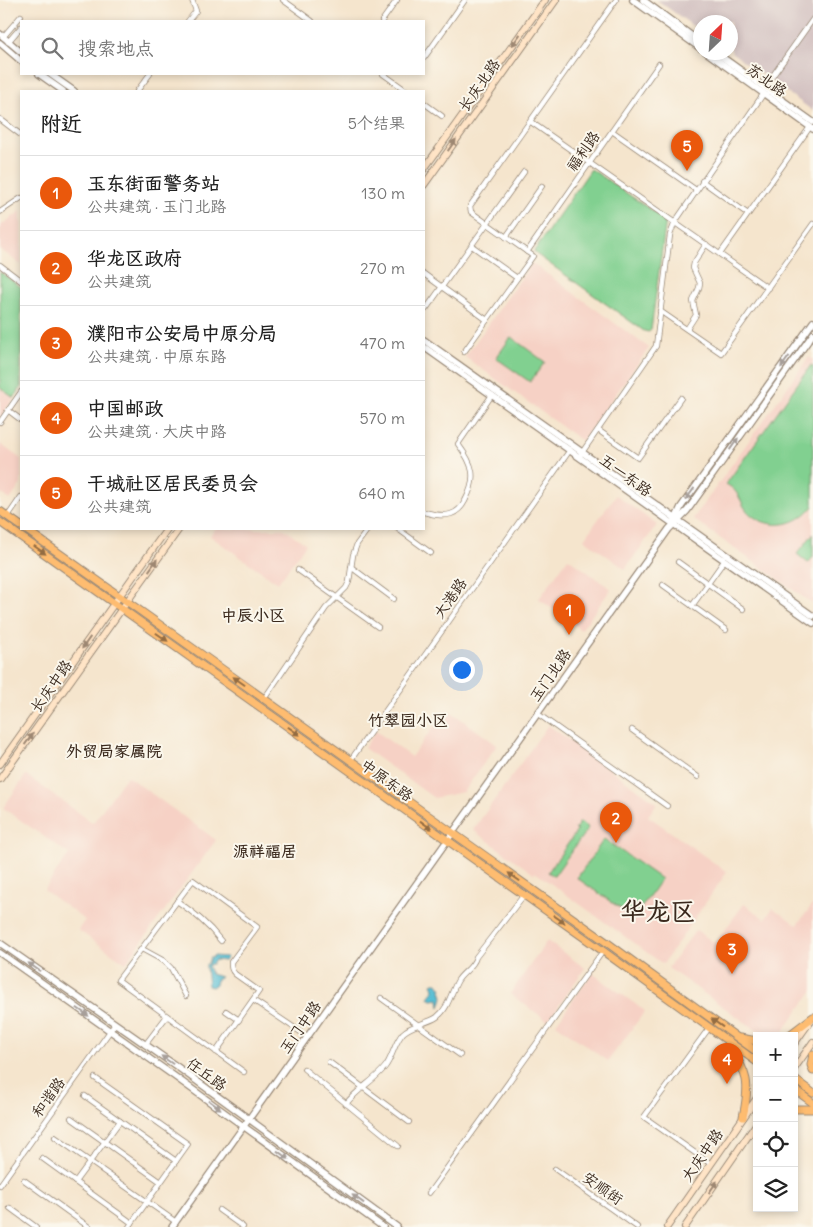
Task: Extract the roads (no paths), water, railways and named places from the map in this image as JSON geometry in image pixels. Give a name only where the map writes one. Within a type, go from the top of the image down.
[{"type":"main road","name":"长庆北路","points":[[425,168],[544,0]]},
{"type":"main road","name":"长庆北路","points":[[425,184],[556,0]]},
{"type":"main road","points":[[0,511],[20,525]]},
{"type":"main road","name":"中原东路","points":[[0,522],[753,1059]]},
{"type":"main road","name":"中原东路","points":[[26,530],[753,1049]]},
{"type":"main road","points":[[114,603],[167,530]]},
{"type":"main road","points":[[122,608],[177,530]]},
{"type":"main road","name":"长庆中路","points":[[0,764],[114,603]]},
{"type":"main road","name":"长庆中路","points":[[0,779],[122,608]]},
{"type":"main road","points":[[793,1032],[813,1017]]},
{"type":"main road","points":[[798,1038],[813,1017]]},
{"type":"main road","points":[[738,1038],[753,1040]]},
{"type":"main road","points":[[727,1040],[745,1072],[748,1085],[743,1117]]},
{"type":"main road","points":[[798,1063],[813,1042]]},
{"type":"main road","points":[[813,1054],[811,1065],[813,1071]]},
{"type":"main road","points":[[798,1082],[813,1093]]},
{"type":"main road","points":[[798,1092],[813,1103]]},
{"type":"main road","name":"大庆中路","points":[[668,1227],[753,1103]]},
{"type":"main road","points":[[798,1109],[813,1109]]},
{"type":"main road","name":"大庆中路","points":[[685,1227],[753,1129]]},
{"type":"street","points":[[189,20],[196,11],[192,0]]},
{"type":"street","points":[[283,0],[311,20]]},
{"type":"street","points":[[383,20],[398,0]]},
{"type":"street","points":[[425,57],[465,0]]},
{"type":"street","points":[[527,252],[471,212],[470,206],[616,0]]},
{"type":"street","points":[[633,0],[693,43]]},
{"type":"street","points":[[643,0],[693,37]]},
{"type":"street","points":[[20,51],[1,36],[21,16]]},
{"type":"street","points":[[580,455],[656,346],[670,235],[675,222],[813,19]]},
{"type":"street","points":[[8,42],[20,28]]},
{"type":"street","points":[[0,43],[20,60]]},
{"type":"street","name":"苏北路","points":[[718,60],[764,90]]},
{"type":"street","name":"苏北路","points":[[725,60],[812,126]]},
{"type":"street","name":"福利路","points":[[517,278],[532,256],[527,252],[659,64]]},
{"type":"street","points":[[40,75],[62,90]]},
{"type":"street","points":[[51,75],[73,90]]},
{"type":"street","points":[[138,90],[149,75]]},
{"type":"street","points":[[384,75],[406,90]]},
{"type":"street","points":[[398,90],[400,86]]},
{"type":"street","points":[[425,104],[442,116]]},
{"type":"street","points":[[0,119],[20,134]]},
{"type":"street","points":[[531,122],[768,288]]},
{"type":"street","points":[[720,254],[812,126]]},
{"type":"street","points":[[612,131],[696,190]]},
{"type":"street","points":[[426,309],[524,172]]},
{"type":"street","points":[[702,181],[748,214]]},
{"type":"street","points":[[506,237],[542,186]]},
{"type":"street","points":[[0,212],[20,199]]},
{"type":"street","points":[[660,311],[722,353],[813,224]]},
{"type":"street","points":[[687,329],[696,315],[693,301],[700,284],[694,264],[706,244]]},
{"type":"street","points":[[464,352],[517,278],[472,246]]},
{"type":"street","points":[[0,265],[20,279]]},
{"type":"street","points":[[425,275],[487,320]]},
{"type":"street","name":"玉门北路","points":[[447,841],[675,521],[681,507],[813,322]]},
{"type":"street","name":"玉门北路","points":[[675,521],[687,511],[813,334]]},
{"type":"street","name":"五一东路","points":[[425,341],[580,455],[813,616]]},
{"type":"street","name":"五一东路","points":[[425,348],[570,450],[580,455]]},
{"type":"street","points":[[0,422],[20,393]]},
{"type":"street","points":[[425,512],[438,515],[452,514],[464,503],[472,485],[473,476],[468,457],[458,444],[492,395]]},
{"type":"street","points":[[598,430],[638,458],[681,398]]},
{"type":"street","points":[[8,410],[20,419]]},
{"type":"street","name":"大港路","points":[[350,760],[570,450]]},
{"type":"street","points":[[8,516],[20,498]]},
{"type":"street","name":"五一东路","points":[[675,521],[724,561],[813,623]]},
{"type":"street","points":[[264,699],[326,608],[346,588],[357,544],[367,530]]},
{"type":"street","points":[[399,530],[431,553]]},
{"type":"street","points":[[692,606],[724,561]]},
{"type":"street","points":[[678,562],[744,609]]},
{"type":"street","points":[[351,567],[394,598]]},
{"type":"street","points":[[298,570],[378,627]]},
{"type":"street","points":[[663,585],[726,630]]},
{"type":"street","points":[[538,714],[667,806]]},
{"type":"street","points":[[632,730],[698,776]]},
{"type":"street","name":"玉门中路","points":[[174,1224],[447,841]]},
{"type":"street","points":[[216,1052],[259,991],[235,974],[231,966],[231,962],[257,928],[193,880],[118,980],[216,1052],[244,1072]]},
{"type":"street","points":[[346,1104],[357,1091],[385,1068],[403,1033],[441,1014],[458,980],[473,965],[476,957],[524,895]]},
{"type":"street","points":[[177,901],[199,916],[221,941]]},
{"type":"street","name":"任丘路","points":[[0,943],[397,1227]]},
{"type":"street","points":[[142,948],[164,961],[171,968],[186,996]]},
{"type":"street","points":[[429,1193],[603,951]]},
{"type":"street","name":"任丘路","points":[[0,953],[383,1227]]},
{"type":"street","points":[[381,998],[460,1055]]},
{"type":"street","points":[[253,1000],[308,1037]]},
{"type":"street","points":[[226,1011],[238,1020]]},
{"type":"street","points":[[145,1045],[167,1016]]},
{"type":"street","name":"和谐路","points":[[0,1185],[115,1024]]},
{"type":"street","points":[[709,1028],[644,1117],[711,1164]]},
{"type":"street","points":[[329,1062],[409,1122]]},
{"type":"street","points":[[304,1069],[398,1146]]},
{"type":"street","points":[[42,1158],[131,1225],[188,1144],[95,1078]]},
{"type":"street","points":[[85,1096],[176,1161]]},
{"type":"street","points":[[72,1118],[161,1182]]},
{"type":"street","points":[[75,1182],[120,1121]]},
{"type":"street","points":[[55,1137],[147,1202],[174,1224]]},
{"type":"street","name":"安顺街","points":[[555,1169],[637,1227]]},
{"type":"street","points":[[24,1180],[89,1227]]},
{"type":"street","points":[[10,1208],[36,1227]]},
{"type":"street","points":[[219,1210],[243,1227]]},
{"type":"water","points":[[213,956],[227,957],[225,961],[215,960],[208,966],[211,974],[221,977],[216,980],[215,985],[212,987],[208,986],[206,964],[209,964],[209,958]]},
{"type":"water","points":[[438,983],[442,989],[443,997],[440,1007],[439,999],[432,1000],[429,998],[434,991],[432,984]]},
{"type":"place","name":"干城社区居民委员会","points":[[687,171]]},
{"type":"place","name":"玉东街面警务站","points":[[569,635]]},
{"type":"place","name":"华龙区政府","points":[[616,843]]},
{"type":"place","name":"濮阳市公安局中原分局","points":[[732,974]]},
{"type":"place","name":"中国邮政","points":[[727,1084]]},
{"type":"district","name":"中辰小区","points":[[253,615]]},
{"type":"district","name":"竹翠园小区","points":[[408,720]]},
{"type":"district","name":"外贸局家属院","points":[[114,751]]},
{"type":"district","name":"源祥福居","points":[[265,851]]},
{"type":"district","name":"华龙区","points":[[658,911]]}]
